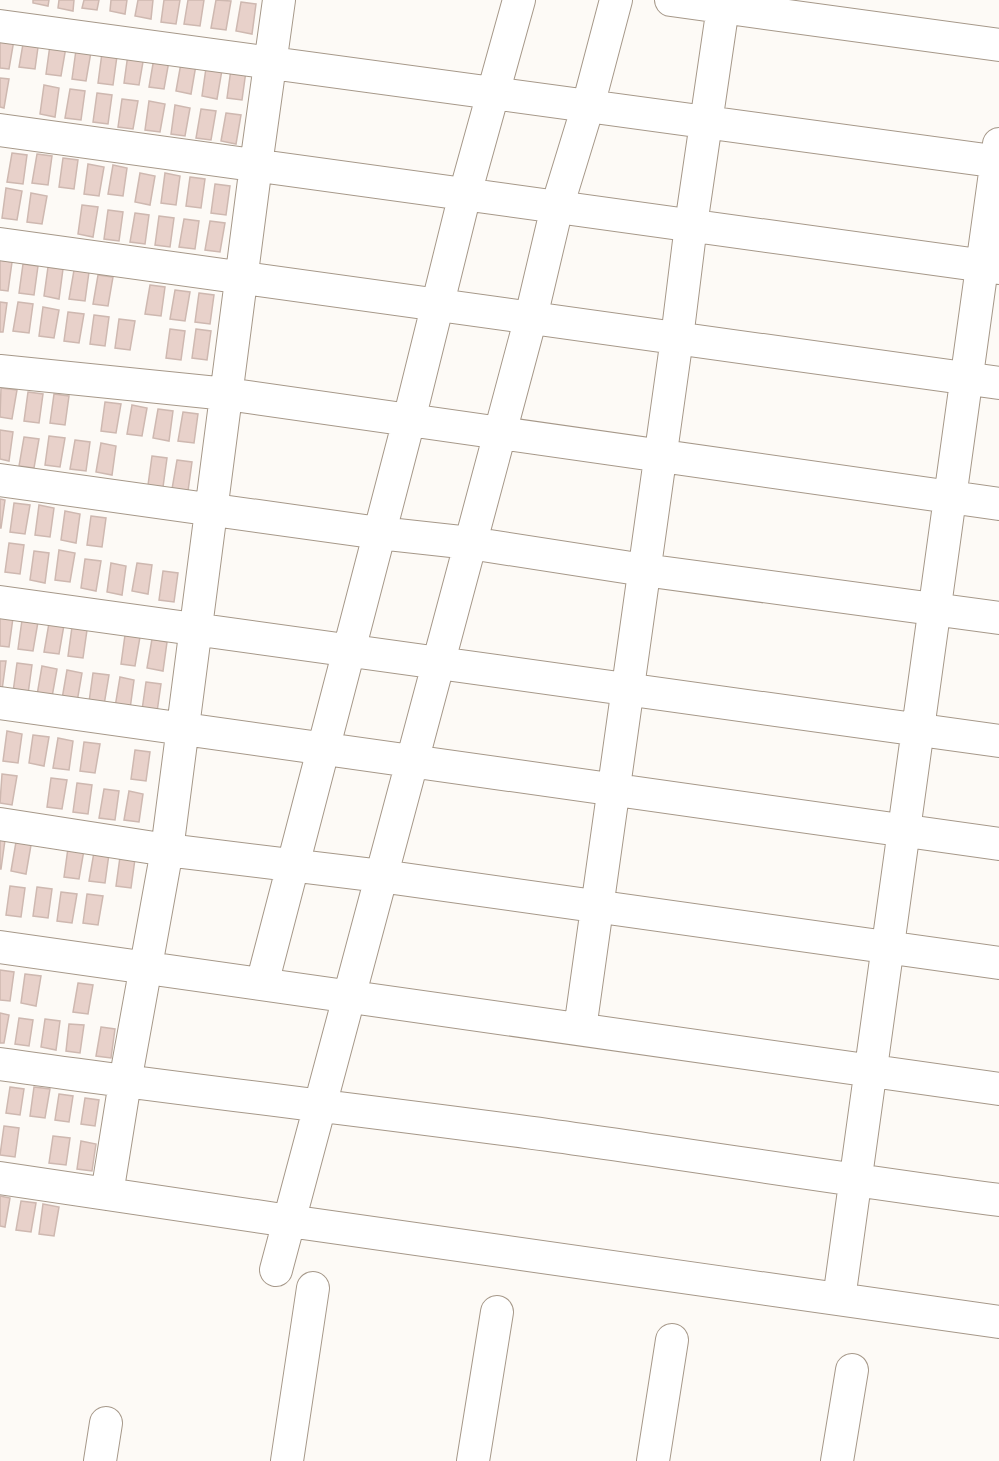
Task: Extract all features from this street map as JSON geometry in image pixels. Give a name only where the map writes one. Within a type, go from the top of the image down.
[{"type":"street","points":[[107,1194],[167,850],[279,0]]},
{"type":"street","points":[[262,984],[439,304],[465,194],[519,0]]},
{"type":"street","points":[[276,1270],[531,317],[557,207],[588,106],[616,0]]},
{"type":"street","points":[[671,0],[724,4],[999,45]]},
{"type":"street","points":[[580,1029],[691,225],[724,4]]},
{"type":"street","points":[[0,26],[707,122],[998,156],[990,266],[966,378],[839,1299]]},
{"type":"street","points":[[0,130],[990,266]]},
{"type":"street","points":[[0,244],[999,383]]},
{"type":"street","points":[[0,371],[227,394],[999,504]]},
{"type":"street","points":[[0,480],[379,533],[470,543],[644,570],[999,618]]},
{"type":"street","points":[[0,602],[999,741]]},
{"type":"street","points":[[0,704],[999,844]]},
{"type":"street","points":[[0,824],[167,850],[381,876],[999,963]]},
{"type":"street","points":[[0,947],[999,1089]]},
{"type":"street","points":[[0,1064],[549,1136],[999,1200]]},
{"type":"street","points":[[0,1178],[999,1322]]},
{"type":"street","points":[[287,1461],[313,1288]]},
{"type":"street","points":[[473,1461],[498,1312]]},
{"type":"street","points":[[653,1461],[672,1340]]},
{"type":"street","points":[[837,1461],[852,1370]]},
{"type":"street","points":[[100,1461],[106,1423]]},
{"type":"building","points":[[33,0],[49,0],[48,6],[33,3]]},
{"type":"building","points":[[59,0],[74,0],[73,11],[58,8]]},
{"type":"building","points":[[84,0],[99,0],[97,10],[82,8]]},
{"type":"building","points":[[111,0],[127,0],[125,14],[110,11]]},
{"type":"building","points":[[138,0],[153,0],[151,19],[135,16]]},
{"type":"building","points":[[164,0],[180,0],[176,24],[161,22]]},
{"type":"building","points":[[188,0],[204,0],[200,26],[184,24]]},
{"type":"building","points":[[216,0],[231,1],[226,30],[211,28]]},
{"type":"building","points":[[241,2],[256,4],[252,34],[236,31]]},
{"type":"building","points":[[0,38],[14,40],[9,69],[0,68]]},
{"type":"building","points":[[24,38],[39,40],[35,69],[19,67]]},
{"type":"building","points":[[50,45],[66,47],[61,76],[46,74]]},
{"type":"building","points":[[76,50],[91,52],[86,81],[72,79]]},
{"type":"building","points":[[102,53],[117,56],[113,85],[98,83]]},
{"type":"building","points":[[128,54],[144,56],[139,85],[124,83]]},
{"type":"building","points":[[154,58],[169,61],[164,89],[149,87]]},
{"type":"building","points":[[181,63],[196,65],[191,94],[176,91]]},
{"type":"building","points":[[206,68],[222,70],[217,99],[202,96]]},
{"type":"building","points":[[231,69],[246,71],[242,100],[227,98]]},
{"type":"building","points":[[0,78],[9,79],[4,108],[0,107]]},
{"type":"building","points":[[44,85],[59,88],[55,117],[40,114]]},
{"type":"building","points":[[70,89],[85,91],[81,120],[65,118]]},
{"type":"building","points":[[97,93],[112,95],[108,124],[93,122]]},
{"type":"building","points":[[122,99],[138,101],[133,129],[118,127]]},
{"type":"building","points":[[149,101],[165,104],[160,132],[145,130]]},
{"type":"building","points":[[175,105],[190,108],[185,136],[171,134]]},
{"type":"building","points":[[201,109],[216,111],[211,140],[196,138]]},
{"type":"building","points":[[226,113],[241,115],[236,144],[221,141]]},
{"type":"building","points":[[12,153],[27,155],[23,184],[7,182]]},
{"type":"building","points":[[37,154],[52,156],[48,185],[32,183]]},
{"type":"building","points":[[63,158],[78,160],[74,189],[59,187]]},
{"type":"building","points":[[88,164],[104,167],[99,196],[84,194]]},
{"type":"building","points":[[113,165],[127,168],[123,196],[108,194]]},
{"type":"building","points":[[140,173],[155,176],[150,205],[135,202]]},
{"type":"building","points":[[165,173],[180,176],[176,205],[161,203]]},
{"type":"building","points":[[190,177],[205,179],[201,208],[186,206]]},
{"type":"building","points":[[215,184],[230,186],[226,215],[211,213]]},
{"type":"building","points":[[6,188],[22,191],[17,220],[2,218]]},
{"type":"building","points":[[31,193],[47,196],[42,224],[27,222]]},
{"type":"building","points":[[82,205],[98,207],[93,237],[78,234]]},
{"type":"building","points":[[108,210],[123,212],[119,241],[104,239]]},
{"type":"building","points":[[135,213],[149,215],[145,244],[130,242]]},
{"type":"building","points":[[159,216],[174,218],[170,247],[155,245]]},
{"type":"building","points":[[184,219],[199,221],[195,249],[179,247]]},
{"type":"building","points":[[210,221],[225,223],[220,252],[205,250]]},
{"type":"building","points":[[0,260],[12,262],[8,291],[0,290]]},
{"type":"building","points":[[23,264],[38,266],[34,295],[19,293]]},
{"type":"building","points":[[48,267],[63,269],[59,299],[44,296]]},
{"type":"building","points":[[74,270],[89,272],[85,301],[69,299]]},
{"type":"building","points":[[98,275],[113,277],[108,306],[93,304]]},
{"type":"building","points":[[150,285],[165,287],[161,316],[145,314]]},
{"type":"building","points":[[175,290],[190,292],[185,321],[170,319]]},
{"type":"building","points":[[199,293],[214,295],[210,324],[195,322]]},
{"type":"building","points":[[0,302],[7,303],[3,332],[0,332]]},
{"type":"building","points":[[18,302],[33,304],[29,333],[13,331]]},
{"type":"building","points":[[43,307],[59,310],[54,338],[39,336]]},
{"type":"building","points":[[68,312],[84,314],[79,343],[64,341]]},
{"type":"building","points":[[94,315],[109,317],[105,346],[90,344]]},
{"type":"building","points":[[119,319],[135,321],[130,350],[115,348]]},
{"type":"building","points":[[170,329],[185,331],[181,360],[166,358]]},
{"type":"building","points":[[196,329],[211,331],[207,360],[192,358]]},
{"type":"building","points":[[1,388],[17,390],[12,419],[0,417]]},
{"type":"building","points":[[28,392],[43,394],[39,423],[24,421]]},
{"type":"building","points":[[54,394],[69,396],[65,425],[50,423]]},
{"type":"building","points":[[105,402],[121,404],[116,433],[101,431]]},
{"type":"building","points":[[132,405],[147,408],[142,436],[127,434]]},
{"type":"building","points":[[158,409],[173,411],[169,441],[153,438]]},
{"type":"building","points":[[183,412],[198,414],[194,443],[178,441]]},
{"type":"building","points":[[0,430],[13,432],[9,461],[0,459]]},
{"type":"building","points":[[49,436],[65,438],[60,467],[45,465]]},
{"type":"building","points":[[24,437],[39,439],[34,468],[19,466]]},
{"type":"building","points":[[75,440],[90,442],[86,471],[70,469]]},
{"type":"building","points":[[101,443],[116,446],[112,475],[96,472]]},
{"type":"building","points":[[152,456],[167,458],[163,487],[148,485]]},
{"type":"building","points":[[177,460],[192,462],[188,491],[172,489]]},
{"type":"building","points":[[0,499],[5,500],[1,528],[0,528]]},
{"type":"building","points":[[14,503],[30,505],[25,534],[10,532]]},
{"type":"building","points":[[39,505],[54,508],[50,537],[35,535]]},
{"type":"building","points":[[65,511],[80,514],[76,543],[61,540]]},
{"type":"building","points":[[91,516],[106,518],[102,547],[87,545]]},
{"type":"building","points":[[9,543],[24,545],[20,574],[5,572]]},
{"type":"building","points":[[59,550],[75,553],[70,582],[55,580]]},
{"type":"building","points":[[34,551],[49,553],[45,583],[30,580]]},
{"type":"building","points":[[85,559],[101,561],[96,591],[81,588]]},
{"type":"building","points":[[111,563],[126,566],[122,595],[107,592]]},
{"type":"building","points":[[137,563],[152,565],[148,594],[132,591]]},
{"type":"building","points":[[163,571],[178,573],[174,602],[159,600]]},
{"type":"building","points":[[0,616],[13,618],[9,647],[0,646]]},
{"type":"building","points":[[22,620],[38,622],[33,651],[18,649]]},
{"type":"building","points":[[49,623],[64,625],[59,654],[44,652]]},
{"type":"building","points":[[72,627],[87,630],[83,658],[68,656]]},
{"type":"building","points":[[125,635],[140,637],[135,666],[121,664]]},
{"type":"building","points":[[152,639],[167,642],[163,671],[147,668]]},
{"type":"building","points":[[0,661],[6,661],[2,690],[0,690]]},
{"type":"building","points":[[17,663],[32,665],[28,694],[13,692]]},
{"type":"building","points":[[42,666],[57,669],[52,697],[37,695]]},
{"type":"building","points":[[67,670],[82,673],[77,702],[62,699]]},
{"type":"building","points":[[93,673],[109,675],[104,705],[89,702]]},
{"type":"building","points":[[120,677],[134,680],[130,709],[115,707]]},
{"type":"building","points":[[146,682],[161,684],[157,712],[142,710]]},
{"type":"building","points":[[7,731],[22,734],[18,763],[3,761]]},
{"type":"building","points":[[33,735],[49,737],[44,766],[29,763]]},
{"type":"building","points":[[58,738],[73,741],[69,770],[53,768]]},
{"type":"building","points":[[84,742],[100,744],[95,773],[80,771]]},
{"type":"building","points":[[135,750],[150,752],[146,781],[131,779]]},
{"type":"building","points":[[2,774],[17,776],[12,805],[0,803]]},
{"type":"building","points":[[51,778],[67,780],[62,809],[47,807]]},
{"type":"building","points":[[77,783],[92,785],[88,814],[73,812]]},
{"type":"building","points":[[104,789],[119,791],[115,820],[99,818]]},
{"type":"building","points":[[129,791],[143,794],[139,822],[124,820]]},
{"type":"building","points":[[0,839],[5,840],[1,869],[0,869]]},
{"type":"building","points":[[16,842],[31,845],[26,874],[11,871]]},
{"type":"building","points":[[68,848],[84,850],[79,879],[64,877]]},
{"type":"building","points":[[94,852],[109,854],[105,883],[89,881]]},
{"type":"building","points":[[120,857],[135,859],[131,888],[116,886]]},
{"type":"building","points":[[10,886],[25,888],[21,917],[6,915]]},
{"type":"building","points":[[37,887],[52,889],[48,918],[33,916]]},
{"type":"building","points":[[61,892],[77,894],[72,923],[57,921]]},
{"type":"building","points":[[87,894],[103,896],[98,925],[83,923]]},
{"type":"building","points":[[0,970],[14,972],[10,1001],[0,1000]]},
{"type":"building","points":[[25,974],[41,976],[36,1006],[21,1003]]},
{"type":"building","points":[[78,983],[93,985],[88,1014],[73,1012]]},
{"type":"building","points":[[0,1013],[9,1015],[4,1043],[0,1043]]},
{"type":"building","points":[[19,1018],[33,1020],[29,1046],[15,1044]]},
{"type":"building","points":[[45,1019],[60,1021],[56,1050],[41,1047]]},
{"type":"building","points":[[69,1024],[84,1025],[80,1053],[66,1051]]},
{"type":"building","points":[[101,1027],[115,1029],[111,1058],[96,1056]]},
{"type":"building","points":[[10,1087],[24,1089],[20,1115],[6,1113]]},
{"type":"building","points":[[34,1087],[50,1089],[45,1118],[30,1116]]},
{"type":"building","points":[[59,1094],[73,1096],[69,1122],[55,1120]]},
{"type":"building","points":[[85,1098],[99,1100],[95,1126],[81,1124]]},
{"type":"building","points":[[4,1126],[19,1128],[15,1157],[0,1155]]},
{"type":"building","points":[[53,1136],[70,1138],[66,1165],[49,1163]]},
{"type":"building","points":[[81,1141],[96,1144],[92,1171],[77,1169]]},
{"type":"building","points":[[0,1196],[10,1198],[5,1227],[0,1226]]},
{"type":"building","points":[[21,1201],[36,1203],[31,1232],[16,1230]]},
{"type":"building","points":[[43,1204],[59,1207],[54,1236],[39,1234]]}]
